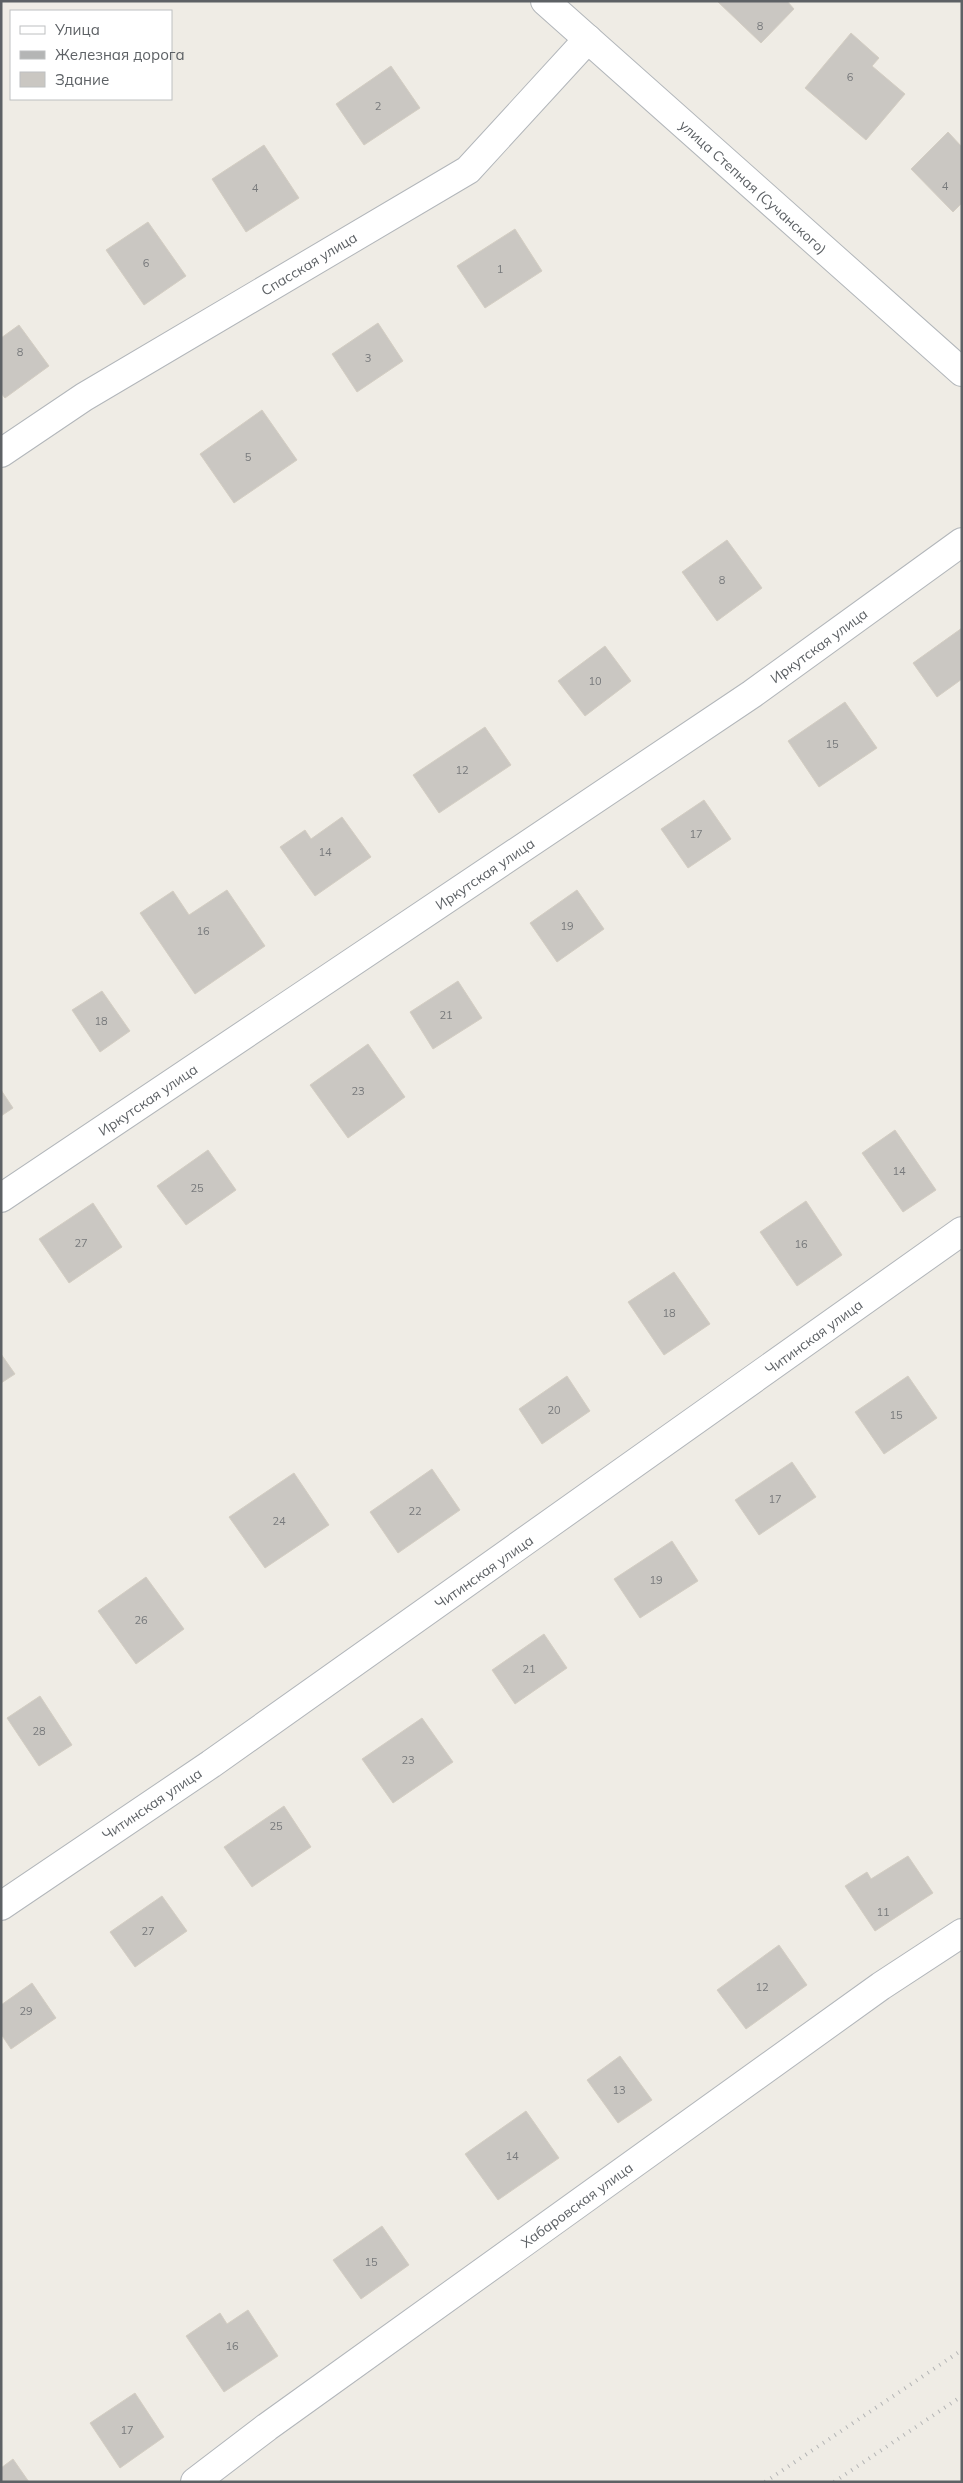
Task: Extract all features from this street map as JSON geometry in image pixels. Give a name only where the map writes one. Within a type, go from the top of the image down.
[{"type":"street","name":"улица Степная (Сучанского)","points":[[545,1],[962,372]]},
{"type":"street","name":"Спасская улица","points":[[1,453],[84,397],[468,170],[588,39]]},
{"type":"street","name":"Иркутская улица","points":[[1,1198],[752,694],[962,542]]},
{"type":"street","name":"Читинская улица","points":[[1,1906],[211,1764],[962,1231]]},
{"type":"street","name":"Хабаровская улица","points":[[195,2482],[267,2427],[881,1986],[962,1933]]},
{"type":"building","points":[[717,1],[787,1],[794,9],[761,43]]},
{"type":"building","points":[[851,33],[879,58],[872,66],[905,94],[866,140],[805,88]]},
{"type":"building","points":[[391,66],[420,108],[364,145],[336,104]]},
{"type":"building","points":[[948,132],[962,147],[962,203],[953,212],[911,169]]},
{"type":"building","points":[[264,145],[299,198],[246,232],[212,179]]},
{"type":"building","points":[[148,222],[186,276],[144,305],[106,250]]},
{"type":"building","points":[[515,229],[542,271],[485,308],[457,266]]},
{"type":"building","points":[[378,323],[403,361],[357,392],[332,354]]},
{"type":"building","points":[[19,325],[49,366],[5,398],[1,393],[1,338]]},
{"type":"building","points":[[262,410],[297,460],[234,503],[200,454]]},
{"type":"building","points":[[727,540],[762,588],[717,621],[682,572]]},
{"type":"building","points":[[962,628],[962,679],[937,697],[913,663]]},
{"type":"building","points":[[605,646],[631,681],[585,716],[558,681]]},
{"type":"building","points":[[845,702],[877,748],[819,787],[788,741]]},
{"type":"building","points":[[485,727],[511,765],[439,813],[413,775]]},
{"type":"building","points":[[704,800],[731,839],[688,868],[661,829]]},
{"type":"building","points":[[342,817],[371,857],[315,896],[280,847],[305,830],[311,839]]},
{"type":"building","points":[[227,890],[265,946],[195,994],[140,913],[173,891],[189,915]]},
{"type":"building","points":[[577,890],[604,929],[557,962],[530,923]]},
{"type":"building","points":[[458,981],[482,1018],[433,1049],[410,1012]]},
{"type":"building","points":[[102,991],[130,1031],[100,1052],[72,1010]]},
{"type":"building","points":[[368,1044],[405,1097],[348,1138],[310,1085]]},
{"type":"building","points":[[1,1090],[13,1108],[1,1116]]},
{"type":"building","points":[[895,1130],[936,1190],[903,1212],[862,1153]]},
{"type":"building","points":[[208,1150],[236,1190],[186,1225],[157,1186]]},
{"type":"building","points":[[806,1201],[842,1255],[797,1286],[760,1232]]},
{"type":"building","points":[[93,1203],[122,1247],[69,1283],[39,1239]]},
{"type":"building","points":[[674,1272],[710,1324],[664,1355],[628,1302]]},
{"type":"building","points":[[1,1354],[15,1374],[1,1383]]},
{"type":"building","points":[[567,1376],[590,1411],[542,1444],[519,1409]]},
{"type":"building","points":[[908,1376],[937,1418],[884,1454],[855,1412]]},
{"type":"building","points":[[792,1462],[816,1497],[759,1535],[735,1500]]},
{"type":"building","points":[[432,1469],[460,1510],[398,1553],[370,1512]]},
{"type":"building","points":[[294,1473],[329,1525],[265,1568],[229,1517]]},
{"type":"building","points":[[672,1541],[698,1581],[640,1618],[614,1579]]},
{"type":"building","points":[[146,1577],[184,1629],[136,1664],[98,1611]]},
{"type":"building","points":[[544,1634],[567,1668],[515,1704],[492,1670]]},
{"type":"building","points":[[40,1696],[72,1745],[39,1766],[7,1718]]},
{"type":"building","points":[[422,1718],[453,1762],[393,1803],[362,1759]]},
{"type":"building","points":[[284,1806],[311,1847],[252,1887],[224,1847]]},
{"type":"building","points":[[908,1856],[933,1893],[875,1931],[845,1886],[867,1872],[871,1879]]},
{"type":"building","points":[[162,1896],[187,1931],[135,1967],[110,1932]]},
{"type":"building","points":[[779,1945],[807,1985],[746,2029],[717,1990]]},
{"type":"building","points":[[32,1983],[56,2018],[11,2049],[1,2034],[1,2005]]},
{"type":"building","points":[[620,2056],[652,2100],[618,2123],[587,2080]]},
{"type":"building","points":[[526,2111],[559,2158],[498,2200],[465,2154]]},
{"type":"building","points":[[382,2226],[409,2265],[361,2299],[333,2260]]},
{"type":"building","points":[[248,2310],[278,2356],[224,2392],[186,2336],[220,2313],[227,2324]]},
{"type":"building","points":[[135,2393],[164,2437],[120,2468],[90,2423]]},
{"type":"building","points":[[13,2459],[29,2482],[1,2482],[1,2468]]},
{"type":"railway","points":[[765,2482],[962,2350]]},
{"type":"railway","points":[[834,2482],[962,2396]]}]
